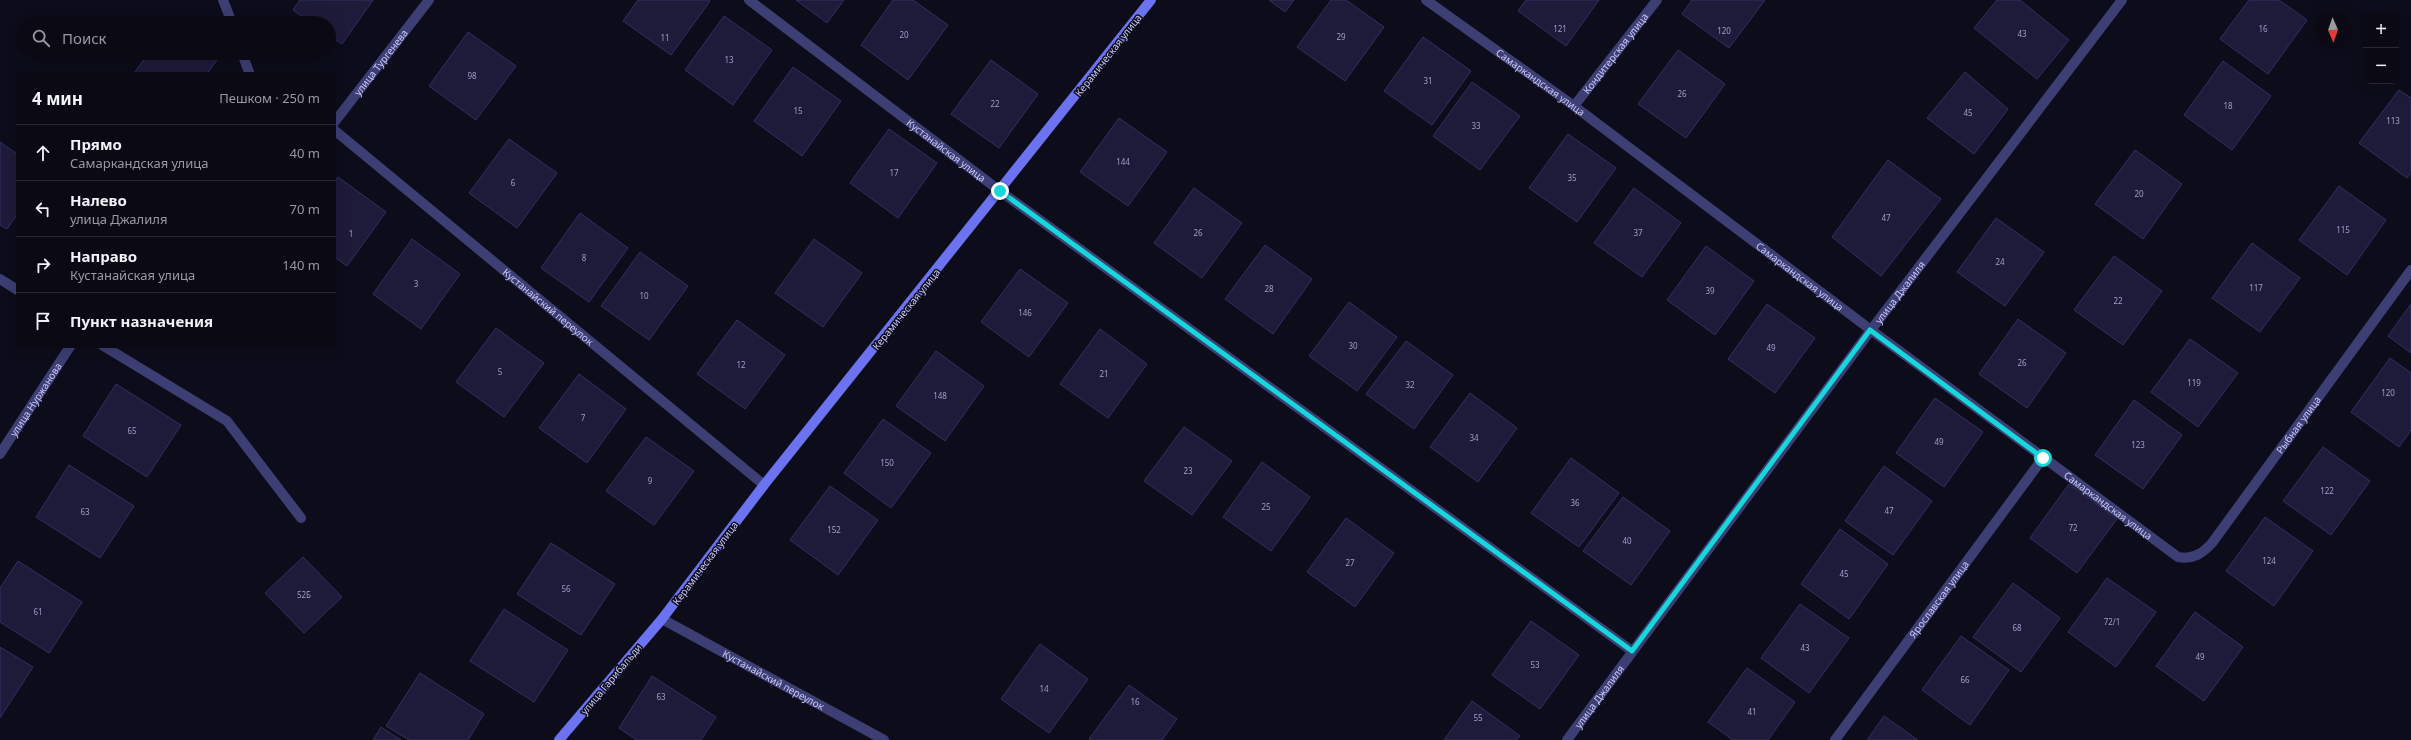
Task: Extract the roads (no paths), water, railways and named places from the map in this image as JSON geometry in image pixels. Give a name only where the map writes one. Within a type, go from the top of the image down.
[{"type":"street","points":[[224,0],[230,16]]},
{"type":"street","name":"улица Тургенева","points":[[336,120],[429,0]]},
{"type":"street","name":"Кустанайская улица","points":[[749,0],[1000,191],[1632,651]]},
{"type":"street","name":"Керамическая улица","points":[[662,619],[764,485],[1151,0]]},
{"type":"street","name":"Самаркандская улица","points":[[1426,0],[1574,106],[1870,330],[2173,554]]},
{"type":"street","name":"Кондитерская улица","points":[[1574,106],[1657,0]]},
{"type":"street","name":"улица Джалиля","points":[[1567,740],[1870,330],[2122,0]]},
{"type":"street","points":[[245,60],[249,72]]},
{"type":"street","name":"Кустанайский переулок","points":[[336,131],[764,485]]},
{"type":"street","name":"Рыбная улица","points":[[2173,554],[2185,558],[2192,557],[2206,550],[2212,543],[2411,270]]},
{"type":"street","points":[[0,279],[16,289]]},
{"type":"street","name":"улица Нуржанова","points":[[0,454],[69,348]]},
{"type":"street","points":[[107,348],[227,421],[301,518]]},
{"type":"street","name":"Ярославская улица","points":[[1835,740],[2043,458]]},
{"type":"street","name":"Кустанайский переулок","points":[[662,619],[884,740]]},
{"type":"street","name":"улица Гарибальди","points":[[559,740],[662,619]]}]
